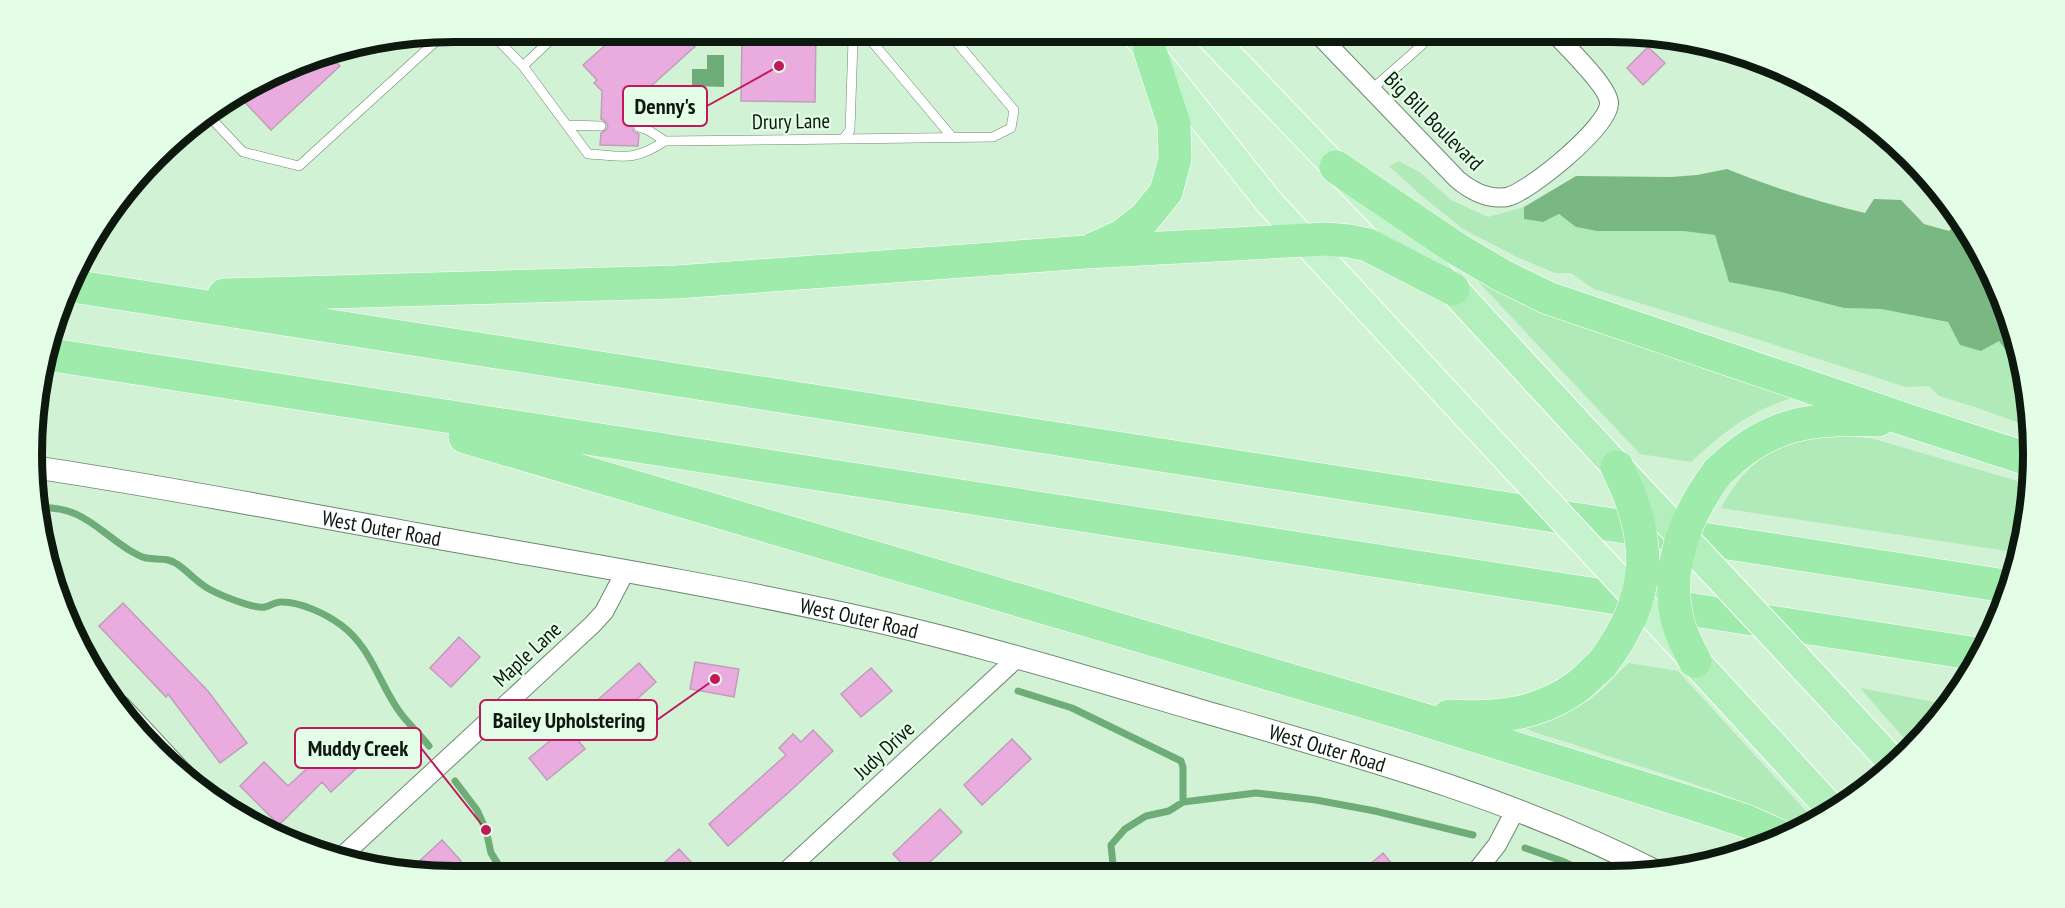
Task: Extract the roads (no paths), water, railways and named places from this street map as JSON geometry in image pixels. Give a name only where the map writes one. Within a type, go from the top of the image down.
[{"type":"highway","points":[[1086,252],[1122,236],[1144,218],[1166,192],[1175,159],[1174,124],[1142,42]]},
{"type":"highway","points":[[1336,167],[1457,249],[1503,276],[1548,298],[2023,457]]},
{"type":"highway","points":[[141,297],[677,282],[1086,252],[1303,240],[1338,240],[1368,245],[1453,289],[1889,758]]},
{"type":"highway","points":[[77,287],[2001,585]]},
{"type":"highway","points":[[54,355],[1972,653]]},
{"type":"highway","points":[[334,399],[1402,713],[1694,804],[1746,821],[1773,833]]},
{"type":"highway","points":[[1827,805],[1704,671],[1677,618],[1674,596],[1675,574],[1682,536],[1693,509],[1718,472],[1736,454],[1760,439],[1786,427],[1818,421],[1851,419],[1910,421]]},
{"type":"highway","points":[[1402,713],[1482,718],[1517,714],[1547,704],[1578,686],[1602,664],[1625,631],[1637,600],[1642,577],[1643,550],[1635,506],[1612,461]]},
{"type":"main road","points":[[1143,42],[1269,202],[1704,671]]},
{"type":"main road","points":[[1216,42],[1453,289]]},
{"type":"street","name":"Big Bill Boulevard","points":[[1325,42],[1468,188],[1481,195],[1493,197],[1505,197],[1518,193],[1554,167],[1604,119],[1608,111],[1609,103],[1603,87],[1562,42]]},
{"type":"street","name":"West Outer Road","points":[[43,469],[207,496],[830,610],[1017,658],[1434,780],[1571,831],[1641,865]]},
{"type":"street","name":"Maple Lane","points":[[347,852],[592,625],[604,612],[625,572]]},
{"type":"street","name":"Judy Drive","points":[[792,866],[1017,658]]},
{"type":"street","points":[[1480,866],[1497,845],[1515,809]]},
{"type":"lane","points":[[500,42],[523,66],[588,154],[633,157],[648,152],[665,141],[639,127]]},
{"type":"lane","points":[[523,66],[549,42]]},
{"type":"lane","name":"Drury Lane","points":[[665,141],[843,139],[850,130],[853,42]]},
{"type":"lane","points":[[872,42],[952,137]]},
{"type":"lane","points":[[843,139],[993,137],[1011,128],[1014,110],[956,42]]},
{"type":"lane","points":[[1371,90],[1422,45],[1419,42]]},
{"type":"lane","points":[[213,120],[243,152],[299,166],[435,43]]},
{"type":"lane","points":[[567,125],[601,126]]},
{"type":"waterway","points":[[46,508],[77,514],[135,554],[173,562],[204,586],[221,595],[260,607],[280,602],[297,604],[313,609],[335,621],[360,644],[399,711],[429,746]]},
{"type":"waterway","points":[[1018,691],[1072,708],[1181,761],[1183,802]]},
{"type":"waterway","points":[[455,781],[477,810],[486,830],[491,853],[498,866]]},
{"type":"waterway","points":[[1113,866],[1111,845],[1125,829],[1146,816],[1169,811],[1183,802],[1256,793],[1316,800],[1375,811],[1473,835]]},
{"type":"waterway","points":[[1525,848],[1573,866]]},
{"type":"place","name":"Denny's","points":[[779,66]]},
{"type":"place","name":"Bailey Upholstering","points":[[715,679]]},
{"type":"place","name":"Muddy Creek","points":[[486,830]]}]
